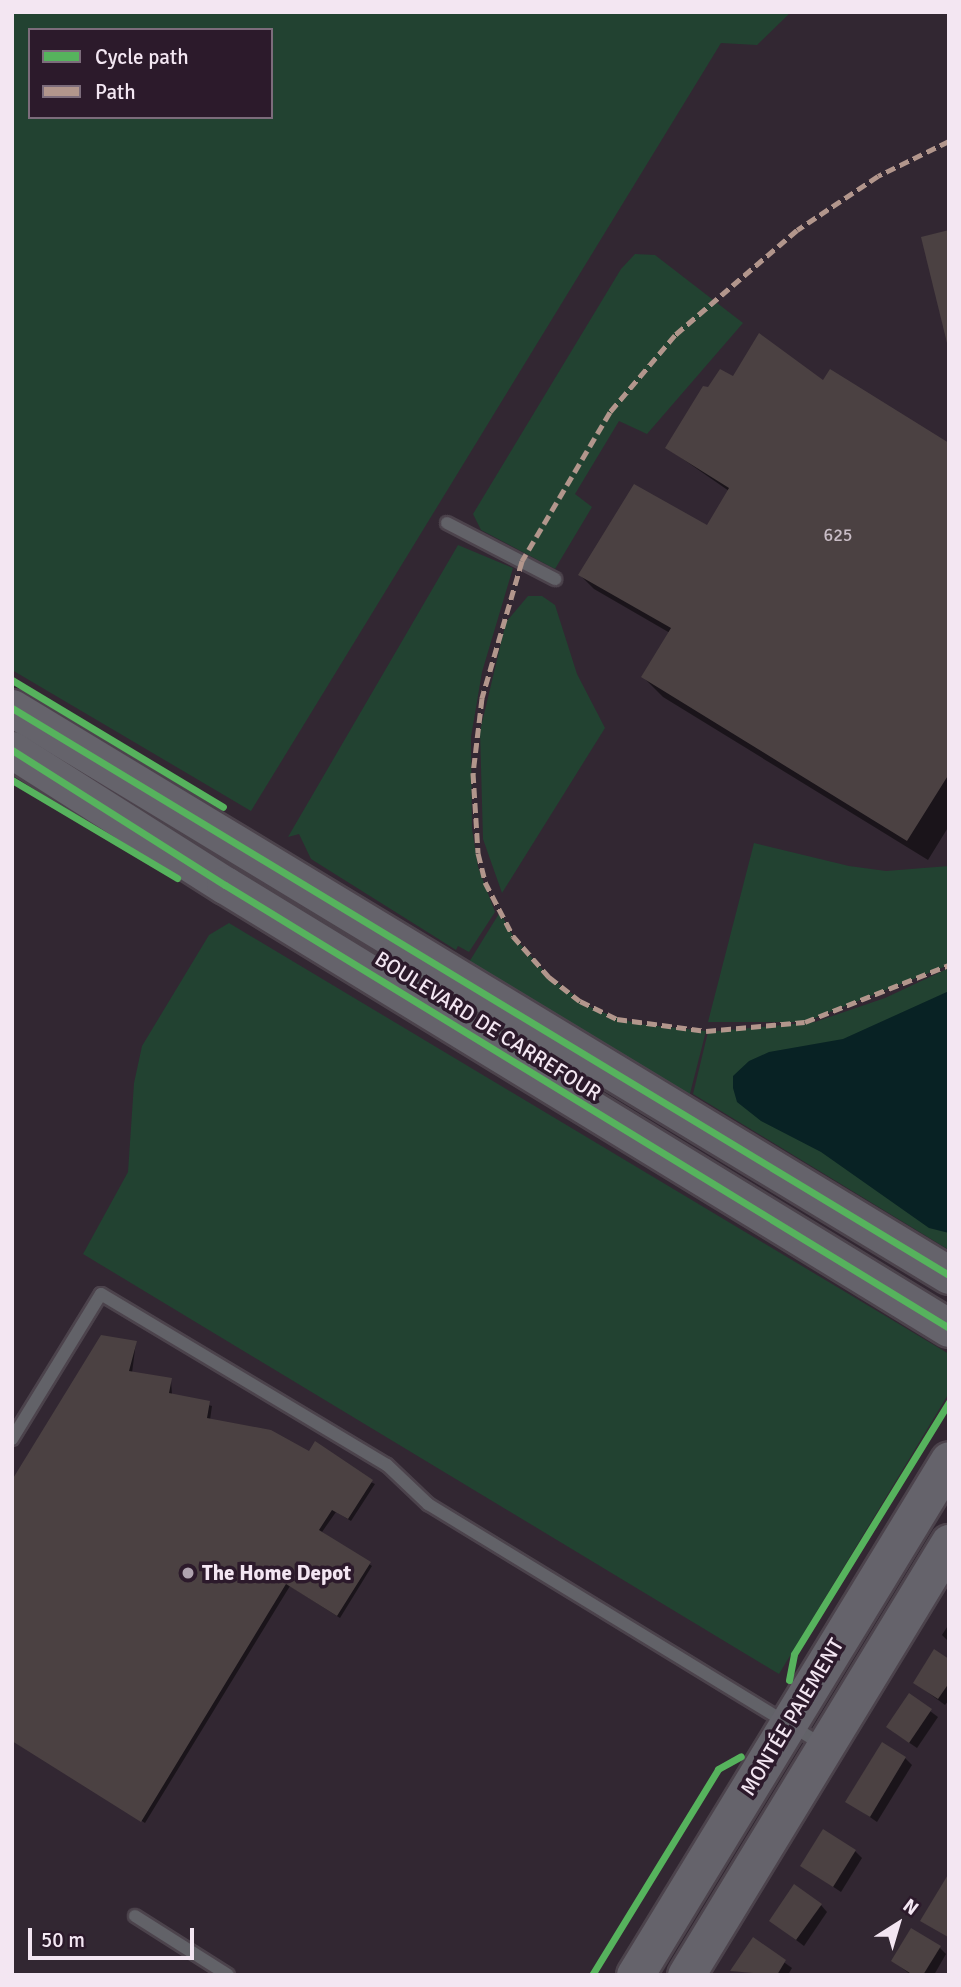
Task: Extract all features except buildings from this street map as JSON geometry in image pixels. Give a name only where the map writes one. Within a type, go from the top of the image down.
[{"type":"street","name":"BOULEVARD DE CARREFOUR","points":[[12,708],[949,1275]]},
{"type":"street","name":"BOULEVARD DE CARREFOUR","points":[[12,750],[255,904],[949,1328]]},
{"type":"street","name":"MONTÉE PAIEMENT","points":[[635,1975],[949,1460]]},
{"type":"street","name":"MONTÉE PAIEMENT","points":[[686,1975],[949,1543]]},
{"type":"lane","points":[[447,523],[555,579]]},
{"type":"lane","points":[[12,1439],[101,1294],[387,1465],[428,1504],[824,1746]]},
{"type":"lane","points":[[135,1916],[228,1975]]},
{"type":"green space","points":[[12,12],[791,12],[757,45],[721,43],[251,811],[12,670]]},
{"type":"green space","points":[[635,254],[655,255],[743,323],[647,434],[619,421],[575,494],[592,507],[555,569],[481,530],[473,514],[621,269]]},
{"type":"green space","points":[[458,545],[513,568],[482,672],[471,737],[472,829],[478,867],[495,912],[469,952],[458,946],[456,950],[311,859],[299,834],[288,837]]},
{"type":"green space","points":[[528,596],[542,596],[555,605],[577,674],[605,728],[502,893],[483,839],[480,731],[506,622]]},
{"type":"green space","points":[[754,843],[849,866],[886,871],[949,866],[949,965],[805,1022],[708,1022]]},
{"type":"green space","points":[[500,912],[513,936],[549,977],[595,1010],[638,1024],[706,1031],[684,1117],[458,980]]},
{"type":"green space","points":[[229,923],[949,1354],[949,1393],[779,1674],[83,1254],[128,1172],[134,1083],[142,1046],[209,935]]},
{"type":"green space","points":[[949,968],[949,1250],[693,1094],[708,1032],[815,1022],[885,998]]},
{"type":"shaded area","points":[[949,991],[949,1233],[929,1228],[821,1152],[761,1121],[737,1102],[733,1076],[749,1061],[769,1052],[843,1039]]},
{"type":"marked path","points":[[949,141],[878,176],[797,230],[675,335],[610,412],[522,561],[482,698],[473,773],[478,853],[485,882],[513,936],[549,977],[580,1001],[617,1019],[706,1031],[805,1022],[949,965]]},
{"type":"cycle path","points":[[12,680],[223,807]]},
{"type":"cycle path","points":[[12,708],[949,1275]]},
{"type":"cycle path","points":[[12,750],[225,885],[949,1328]]},
{"type":"cycle path","points":[[12,780],[177,878]]},
{"type":"cycle path","points":[[789,1680],[794,1654],[949,1402]]},
{"type":"cycle path","points":[[592,1975],[718,1769],[741,1756]]},
{"type":"place","name":"The Home Depot","points":[[188,1573]]}]
